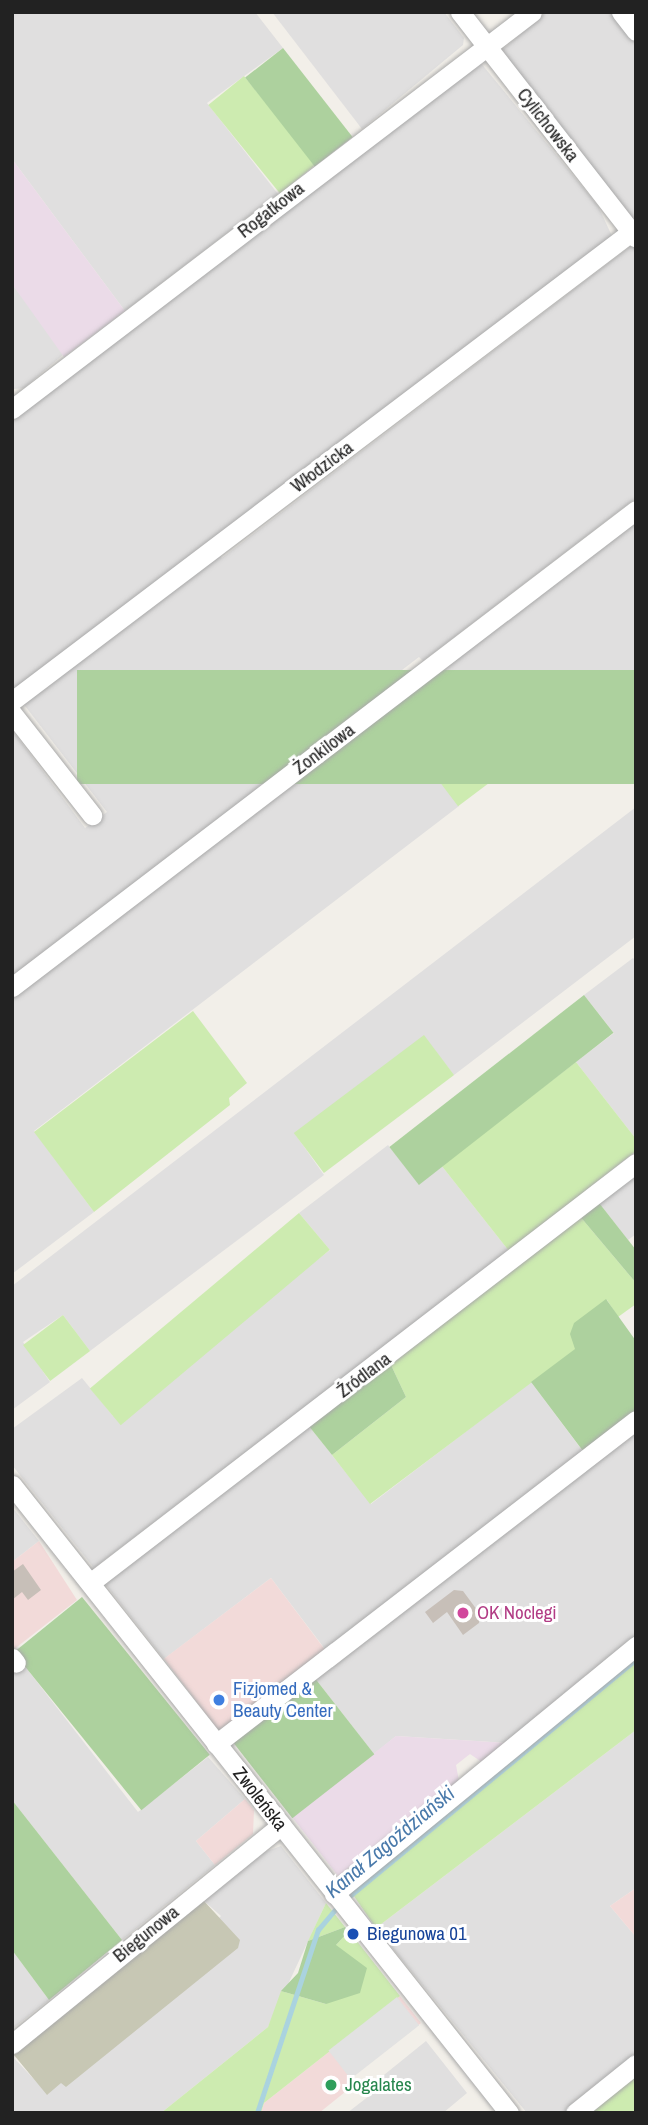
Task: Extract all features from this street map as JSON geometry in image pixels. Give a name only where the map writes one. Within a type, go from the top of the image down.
[{"type":"street","name":"Cylichowska","points":[[460,12],[633,235]]},
{"type":"street","name":"Rogatkowa","points":[[12,409],[532,12]]},
{"type":"street","points":[[621,12],[636,31]]},
{"type":"street","name":"Włodzicka","points":[[12,701],[633,235]]},
{"type":"street","name":"Żonkilowa","points":[[12,987],[636,510]]},
{"type":"street","points":[[12,713],[92,815]]},
{"type":"street","name":"Źródlana","points":[[90,1583],[636,1163]]},
{"type":"street","points":[[216,1744],[636,1420]]},
{"type":"street","name":"Zwoleńska","points":[[12,1485],[509,2113]]},
{"type":"street","points":[[340,1901],[636,1646]]},
{"type":"street","name":"Biegunowa","points":[[12,2044],[281,1825]]},
{"type":"street","points":[[575,2113],[636,2064]]},
{"type":"shaded area","points":[[12,12],[255,12],[283,48],[207,103],[278,194],[125,311],[12,159]]},
{"type":"shaded area","points":[[272,12],[444,12],[464,38],[463,45],[362,129]]},
{"type":"shaded area","points":[[546,12],[612,12],[636,42],[636,226],[501,51]]},
{"type":"shaded area","points":[[480,62],[598,206],[612,236],[14,690],[12,419]]},
{"type":"shaded area","points":[[12,159],[125,311],[64,357],[12,284]]},
{"type":"shaded area","points":[[636,242],[636,498],[423,661],[419,657],[376,690],[379,696],[12,977],[12,730],[85,828],[107,812],[22,702],[218,554],[222,558]]},
{"type":"shaded area","points":[[12,284],[65,353],[24,388],[14,389],[12,396]]},
{"type":"shaded area","points":[[636,521],[636,670],[504,772],[432,677]]},
{"type":"shaded area","points":[[387,712],[459,806],[34,1131],[94,1212],[12,1274],[12,998]]},
{"type":"shaded area","points":[[636,807],[636,936],[454,1075],[424,1036],[295,1134],[324,1175],[90,1351],[63,1315],[23,1342],[50,1382],[12,1410],[12,1286]]},
{"type":"shaded area","points":[[633,958],[636,961],[636,1139],[576,1062],[614,1033],[584,995]]},
{"type":"shaded area","points":[[388,1145],[418,1183],[441,1165],[509,1251],[94,1568],[12,1465],[12,1429],[82,1378],[113,1416],[330,1250],[299,1213]]},
{"type":"shaded area","points":[[636,1168],[636,1234],[628,1240],[596,1199]]},
{"type":"shaded area","points":[[531,1382],[582,1450],[636,1411],[636,1637],[508,1743],[396,1736],[374,1754],[314,1677],[334,1661],[271,1578],[164,1659],[103,1581],[308,1425],[371,1504]]},
{"type":"shaded area","points":[[12,1507],[39,1541],[12,1562]]},
{"type":"shaded area","points":[[39,1541],[77,1600],[13,1650],[12,1562]]},
{"type":"shaded area","points":[[271,1578],[329,1655],[222,1735],[164,1659]]},
{"type":"shaded area","points":[[20,1660],[138,1812],[208,1757],[245,1799],[196,1841],[215,1865],[122,1940],[12,1800],[12,1665]]},
{"type":"shaded area","points":[[636,1730],[636,1888],[610,1906],[636,1937],[636,2054],[565,2113],[527,2113],[376,1928]]},
{"type":"shaded area","points":[[396,1736],[508,1743],[483,1763],[470,1754],[456,1765],[459,1781],[338,1876],[292,1817]]},
{"type":"shaded area","points":[[245,1799],[254,1810],[253,1834],[215,1865],[196,1841]]},
{"type":"shaded area","points":[[281,1846],[326,1903],[268,2027],[161,2113],[12,2113],[12,2056],[48,2094],[221,1916],[203,1900],[261,1853]]},
{"type":"shaded area","points":[[636,1888],[636,1937],[610,1906]]},
{"type":"shaded area","points":[[203,1900],[240,1940],[238,1948],[66,2087],[61,2083],[47,2095],[14,2055]]},
{"type":"shaded area","points":[[12,1950],[49,2000],[12,2029]]},
{"type":"shaded area","points":[[400,1996],[421,2023],[351,2078],[350,2088],[319,2113],[261,2113],[264,2103]]},
{"type":"shaded area","points":[[397,1997],[419,2025],[351,2079],[328,2051]]},
{"type":"shaded area","points":[[426,2041],[467,2093],[443,2113],[347,2113],[378,2089],[374,2083]]},
{"type":"green space","points":[[283,48],[353,137],[315,167],[245,78]]},
{"type":"green space","points":[[244,76],[316,165],[280,194],[208,105]]},
{"type":"green space","points":[[77,670],[636,670],[636,784],[77,784]]},
{"type":"green space","points":[[432,677],[504,772],[458,806],[386,711]]},
{"type":"green space","points":[[584,995],[614,1033],[419,1185],[389,1147]]},
{"type":"green space","points":[[193,1011],[247,1083],[229,1098],[230,1105],[94,1212],[34,1132]]},
{"type":"green space","points":[[424,1035],[454,1075],[324,1173],[294,1133]]},
{"type":"green space","points":[[576,1062],[636,1139],[636,1151],[509,1251],[441,1165]]},
{"type":"green space","points":[[596,1199],[636,1250],[636,1283],[578,1214]]},
{"type":"green space","points":[[299,1213],[330,1250],[121,1425],[90,1388]]},
{"type":"green space","points":[[578,1214],[636,1283],[636,1304],[618,1317],[607,1300],[576,1349],[370,1504],[332,1455],[406,1397],[391,1365]]},
{"type":"green space","points":[[606,1299],[636,1341],[636,1411],[583,1451],[531,1382],[575,1349],[570,1334],[574,1323]]},
{"type":"green space","points":[[63,1315],[90,1351],[50,1381],[23,1345]]},
{"type":"green space","points":[[391,1365],[406,1397],[332,1455],[308,1425]]},
{"type":"green space","points":[[82,1597],[210,1755],[141,1810],[14,1652]]},
{"type":"green space","points":[[636,1654],[636,1730],[376,1928],[349,1889]]},
{"type":"green space","points":[[314,1677],[374,1754],[292,1818],[232,1741]]},
{"type":"green space","points":[[12,1800],[122,1940],[49,2000],[12,1950]]},
{"type":"green space","points":[[326,1903],[345,1927],[308,1941]]},
{"type":"green space","points":[[345,1927],[349,1931],[336,1945],[367,1968],[360,1993],[326,2004],[281,1991],[298,1973],[308,1941]]},
{"type":"green space","points":[[349,1931],[400,1996],[264,2103],[261,2113],[161,2113],[268,2027],[281,1991],[326,2004],[336,1945]]},
{"type":"green space","points":[[636,2076],[636,2113],[590,2113]]},
{"type":"building","points":[[23,1564],[41,1590],[28,1600],[22,1592],[12,1600],[12,1572]]},
{"type":"building","name":"OK Noclegi","points":[[454,1590],[463,1591],[480,1614],[479,1623],[463,1635],[447,1612],[433,1623],[425,1612]]},
{"type":"waterway","name":"Kanał Zagoździański","points":[[345,1900],[636,1659]]},
{"type":"waterway","name":"Kanał Zagoździański","points":[[257,2113],[318,1930],[339,1905]]},
{"type":"place","name":"OK Noclegi","points":[[463,1613]]},
{"type":"place","name":"Fizjomed & Beauty Center","points":[[219,1700]]},
{"type":"place","name":"Biegunowa 01","points":[[353,1934]]},
{"type":"place","name":"Jogalates","points":[[331,2085]]}]
